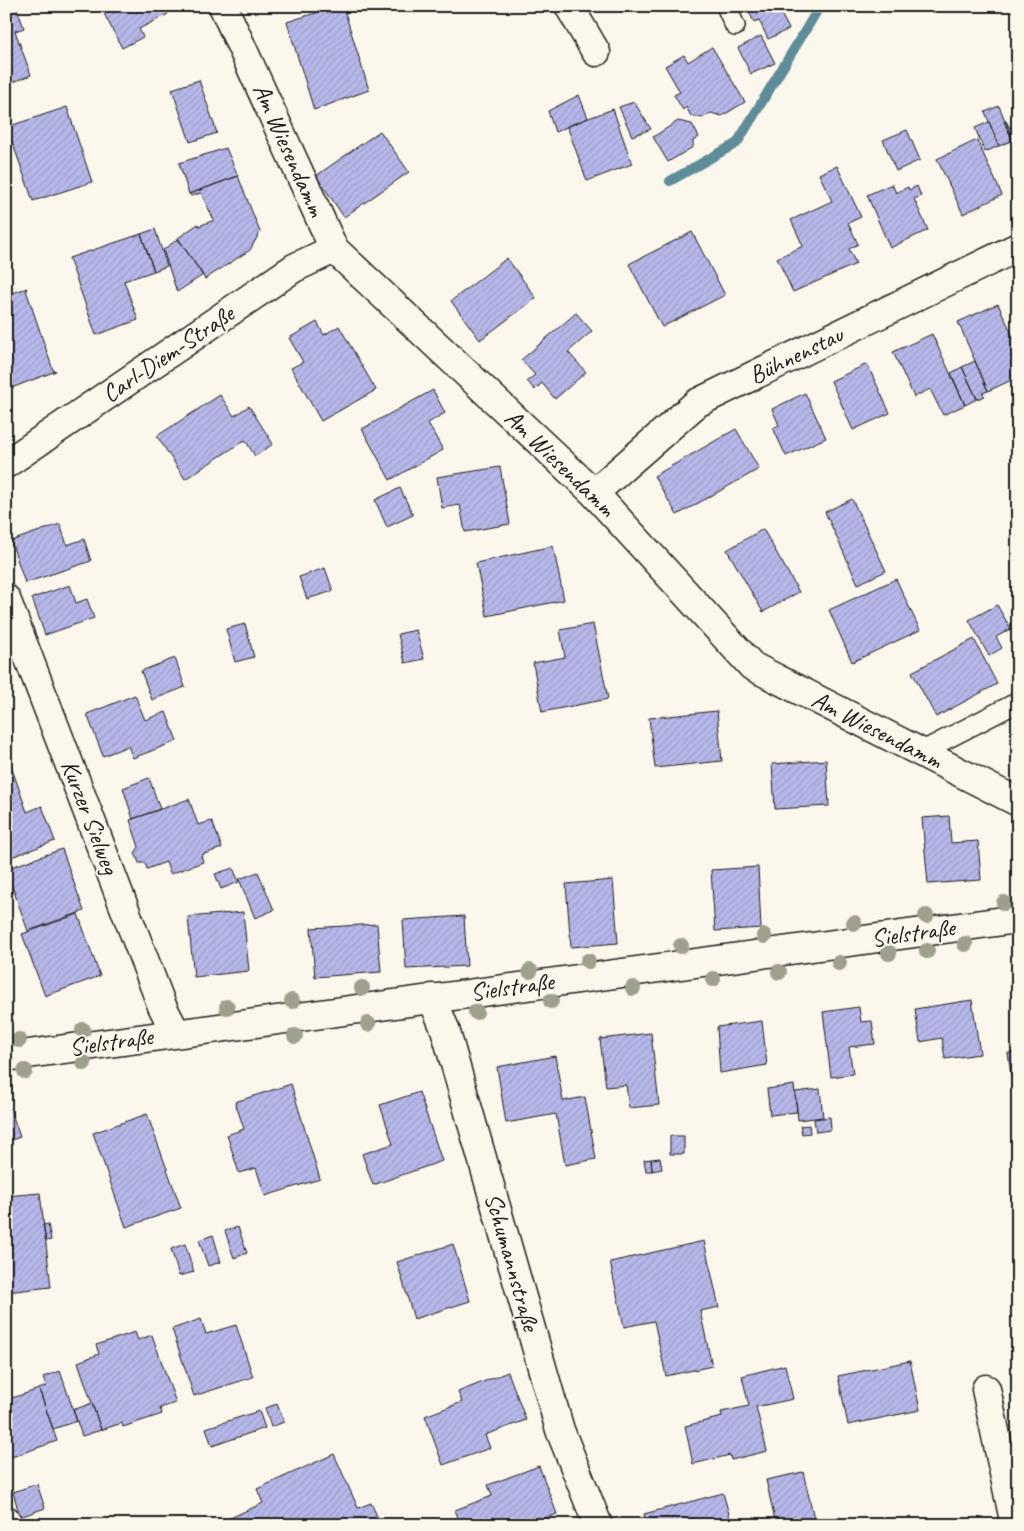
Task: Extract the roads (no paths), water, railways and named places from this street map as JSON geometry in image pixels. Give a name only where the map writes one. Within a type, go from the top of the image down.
[{"type":"street","points":[[570,6],[596,52]]},
{"type":"street","name":"Am Wiesendamm","points":[[229,8],[334,249],[594,493],[752,666],[1018,802]]},
{"type":"street","name":"Bühnenstau","points":[[594,493],[697,403],[1018,247]]},
{"type":"street","name":"Carl-Diem-Straße","points":[[6,464],[294,268],[334,249]]},
{"type":"street","name":"Kurzer Sielweg","points":[[6,599],[162,1006],[176,1033]]},
{"type":"street","name":"Sielstraße","points":[[6,1057],[1018,919]]},
{"type":"street","name":"Schumannstraße","points":[[432,998],[445,1029],[560,1430],[598,1525]]},
{"type":"street","points":[[986,1389],[1015,1525]]},
{"type":"street","points":[[6,1520],[8,1525]]},
{"type":"lane","points":[[726,6],[735,26]]},
{"type":"lane","points":[[921,752],[1018,702]]},
{"type":"waterway","points":[[670,181],[737,143],[820,6]]}]
